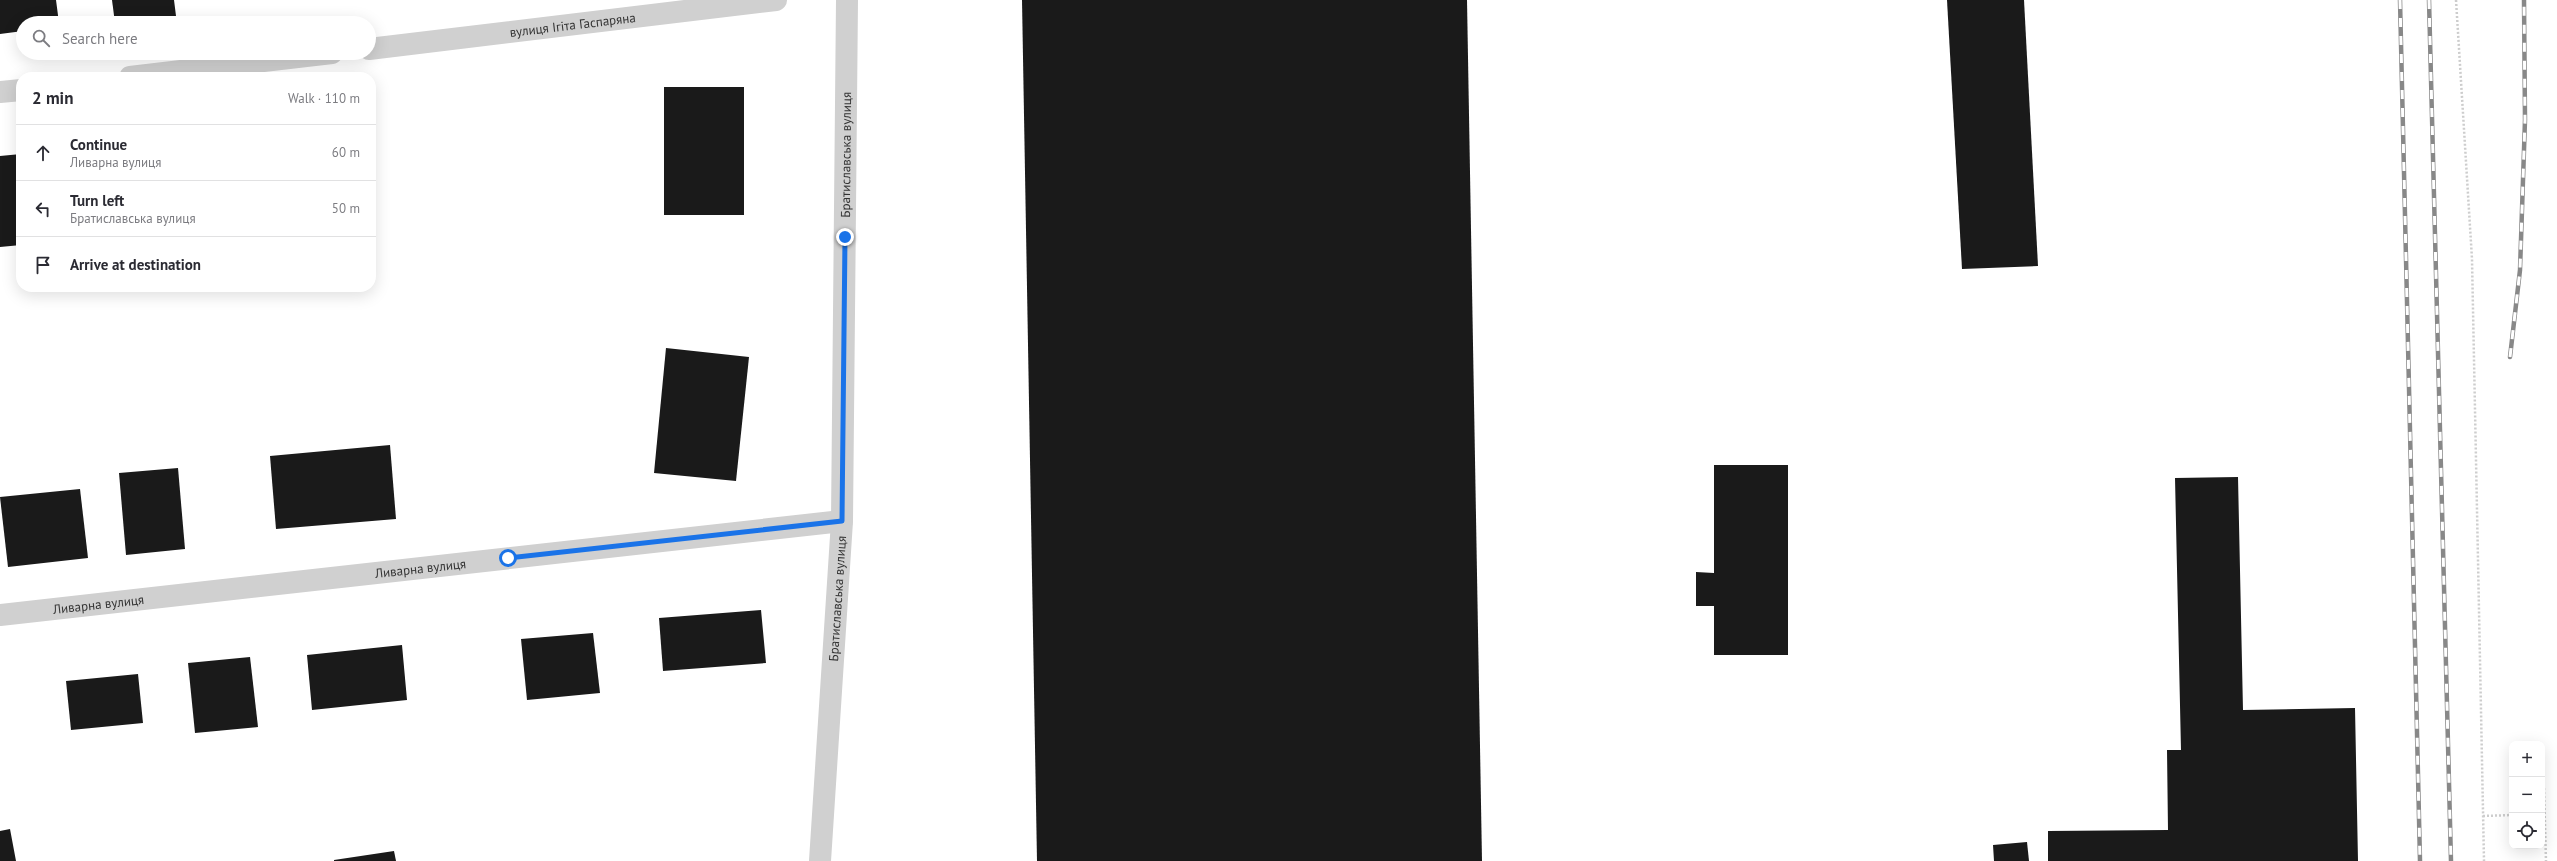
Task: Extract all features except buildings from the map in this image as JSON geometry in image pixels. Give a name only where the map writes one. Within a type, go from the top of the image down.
[{"type":"street","name":"вулиця Ігіта Гаспаряна","points":[[376,47],[776,0]]},
{"type":"street","name":"Братиславська вулиця","points":[[820,861],[842,521],[847,0]]},
{"type":"street","points":[[172,72],[273,60]]},
{"type":"street","points":[[0,92],[16,90]]},
{"type":"street","name":"Ливарна вулиця","points":[[0,615],[842,521]]},
{"type":"path","points":[[2456,0],[2472,259],[2484,861]]},
{"type":"path","points":[[2483,816],[2509,815]]},
{"type":"path","points":[[2545,838],[2546,861]]},
{"type":"railway","points":[[2400,0],[2420,861]]},
{"type":"railway","points":[[2429,0],[2451,861]]},
{"type":"railway","points":[[2510,357],[2520,270],[2525,120],[2524,0]]},
{"type":"route","points":[[508,558],[842,521],[845,237]]}]
